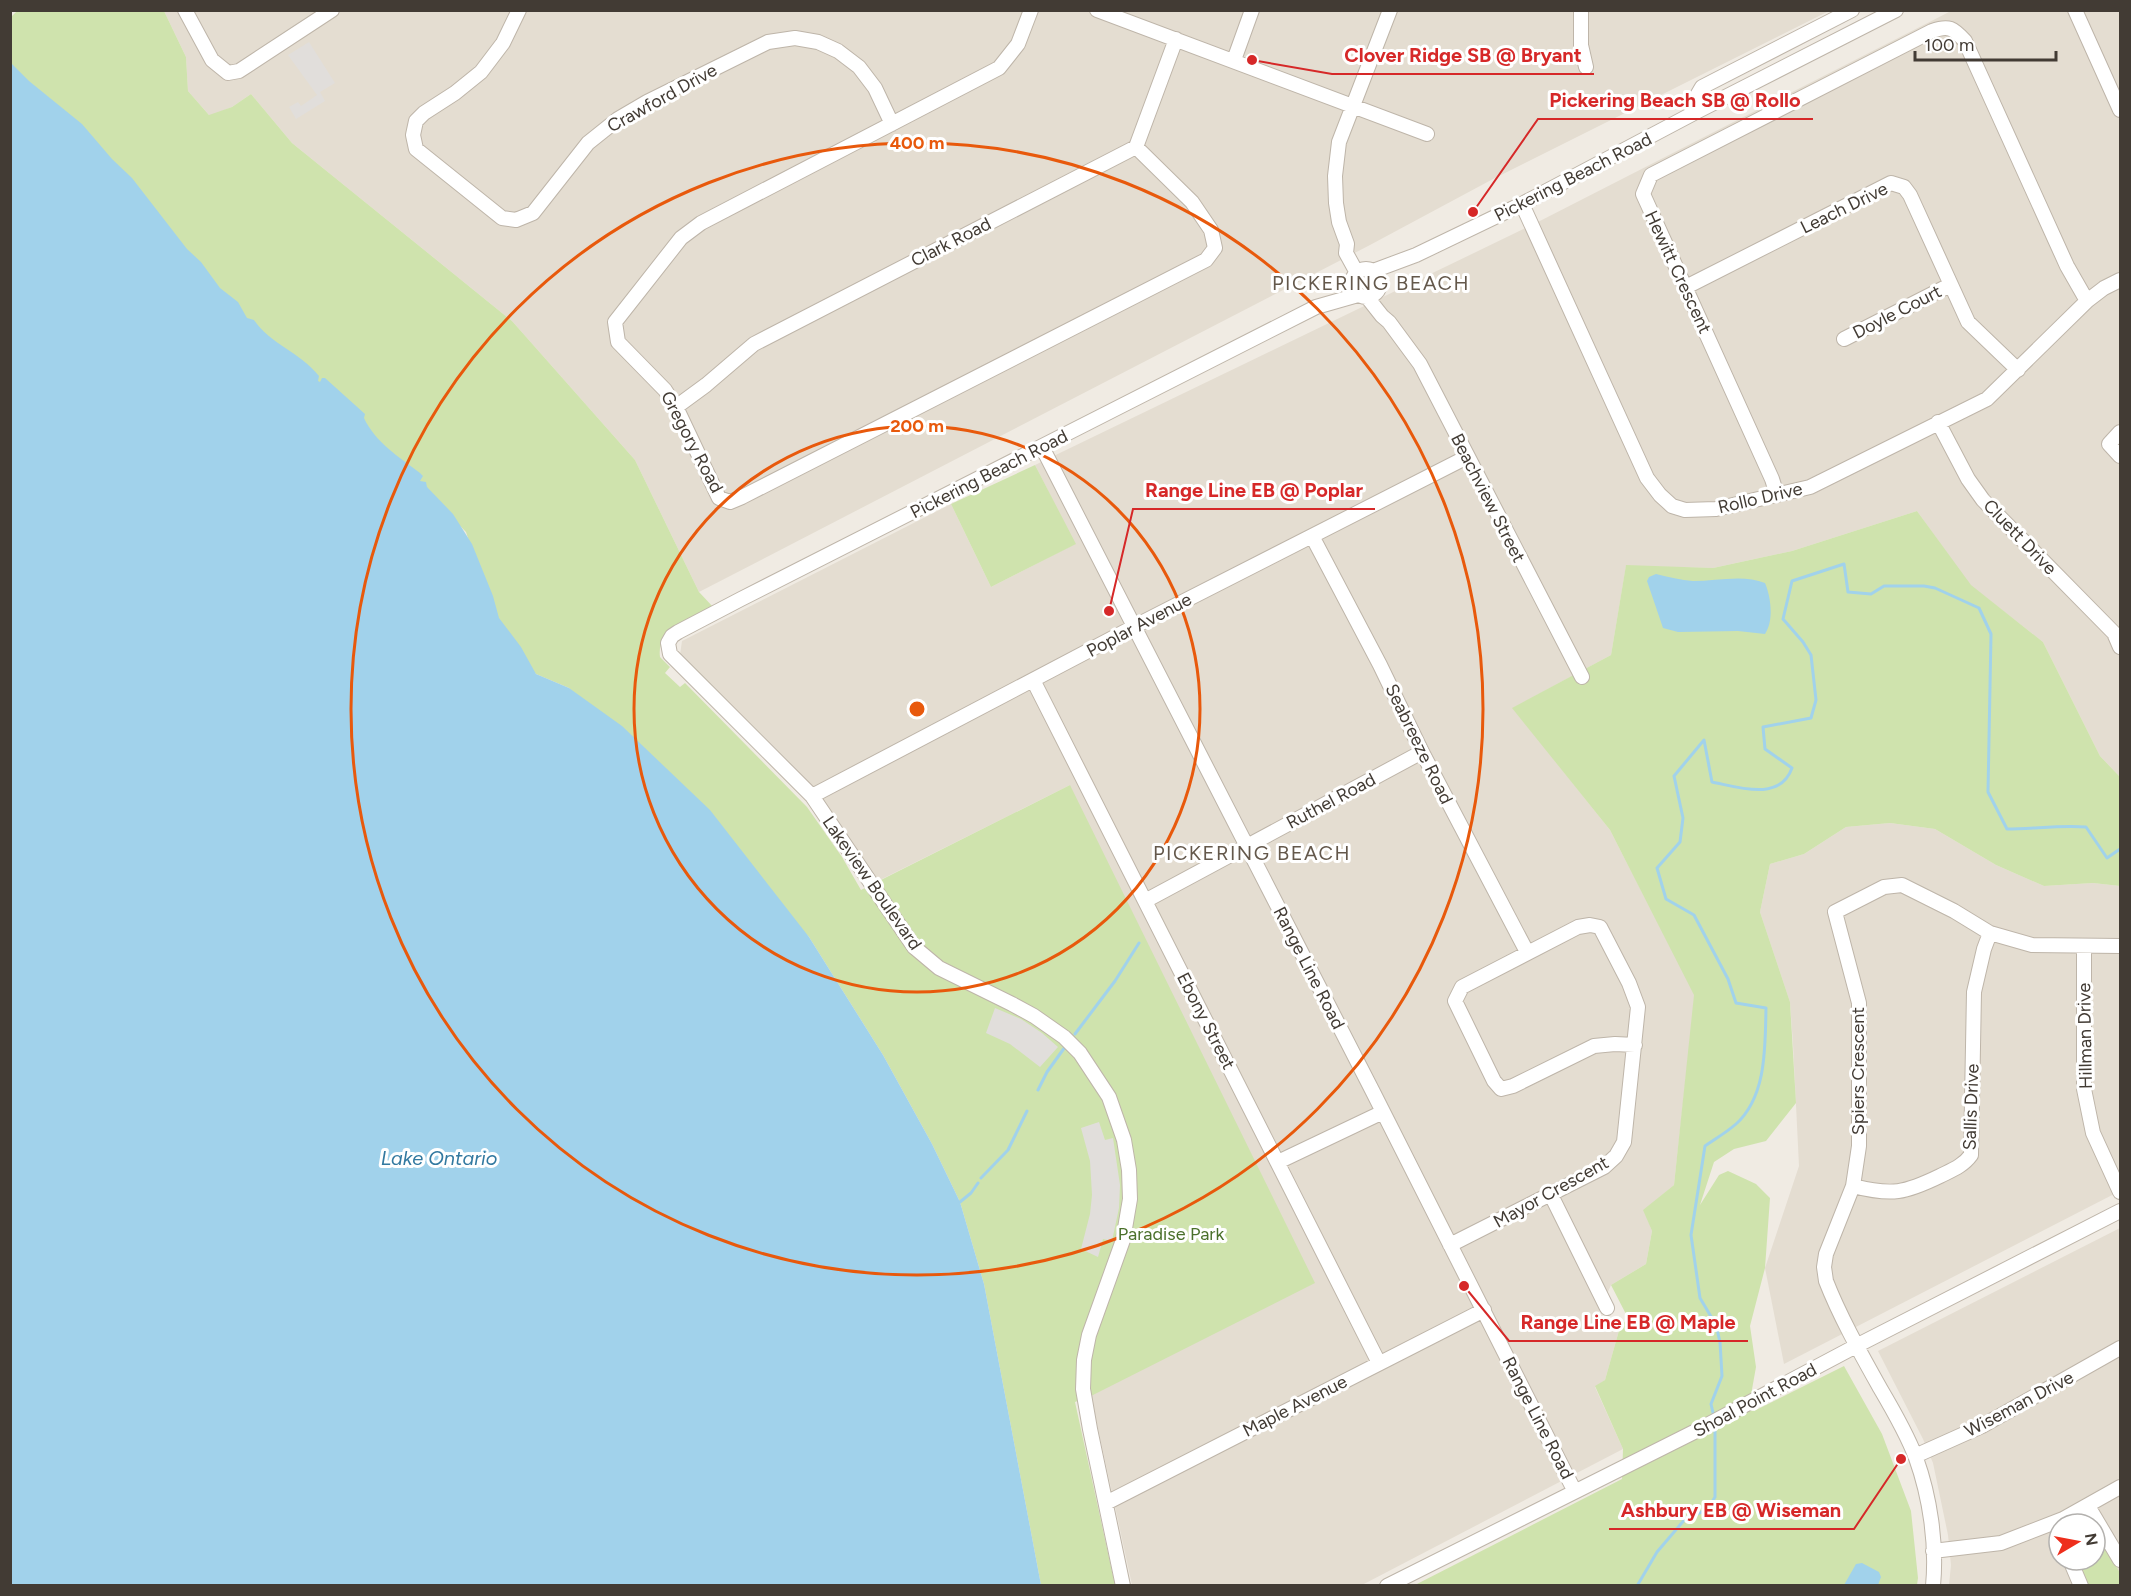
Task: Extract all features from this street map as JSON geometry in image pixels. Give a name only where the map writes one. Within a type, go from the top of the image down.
[{"type":"street","points":[[185,10],[212,60],[228,73],[239,71],[332,10]]},
{"type":"street","name":"Crawford Drive","points":[[519,10],[503,43],[481,72],[455,93],[424,113],[416,121],[413,135],[416,149],[502,218],[516,220],[533,213],[588,143],[618,119],[647,102],[768,42],[795,38],[818,42],[838,51],[859,67],[875,88],[892,124]]},
{"type":"street","name":"Gregory Road","points":[[1031,10],[1018,44],[999,68],[701,223],[681,238],[615,322],[618,342],[665,390],[676,407],[719,498],[730,502],[763,487],[1206,260],[1215,248],[1211,230],[1192,202],[1136,147]]},
{"type":"street","points":[[1097,10],[1427,134]]},
{"type":"street","points":[[1233,60],[1252,10]]},
{"type":"street","name":"Beachview Street","points":[[1390,10],[1340,142],[1335,176],[1339,222],[1347,244],[1358,255],[1366,283],[1389,322],[1420,364],[1582,677]]},
{"type":"street","points":[[1581,10],[1581,45],[1586,67]]},
{"type":"street","points":[[1696,112],[1695,99],[1702,87],[1852,10]]},
{"type":"street","name":"Pickering Beach Road","points":[[667,647],[672,636],[699,621],[1316,307],[1413,262],[1416,255],[1522,204],[1896,10]]},
{"type":"street","points":[[2075,10],[2121,111]]},
{"type":"street","name":"Hewitt Crescent","points":[[1777,495],[1772,479],[1643,194],[1651,175],[1921,36],[1943,27],[1955,30],[1965,41],[2067,266],[2087,302]]},
{"type":"street","points":[[1136,147],[1176,39]]},
{"type":"street","name":"Clark Road","points":[[676,407],[754,344],[1136,147]]},
{"type":"street","name":"Leach Drive","points":[[1686,287],[1891,183],[1904,187],[1910,195],[1968,322],[2018,370]]},
{"type":"street","name":"Rollo Drive","points":[[1522,204],[1647,478],[1672,506],[1685,510],[1716,509],[1810,487],[1987,399],[2087,302],[2104,288],[2121,280]]},
{"type":"street","name":"Doyle Court","points":[[1844,339],[1950,285]]},
{"type":"street","name":"Cluett Drive","points":[[1938,422],[1968,479],[1983,500],[2117,631],[2121,647]]},
{"type":"street","points":[[2121,432],[2109,444],[2121,456]]},
{"type":"street","name":"Range Line Road","points":[[1042,447],[1574,1490]]},
{"type":"street","name":"Poplar Avenue","points":[[812,796],[1134,627],[1467,457]]},
{"type":"street","name":"Seabreeze Road","points":[[1312,536],[1527,952]]},
{"type":"street","name":"Lakeview Boulevard","points":[[667,647],[670,654],[812,796],[914,947],[946,972],[1034,1016],[1064,1037],[1080,1053],[1095,1074],[1114,1109],[1127,1156],[1130,1181],[1127,1225],[1092,1321],[1083,1374],[1086,1410],[1106,1503]]},
{"type":"street","name":"Ebony Street","points":[[1033,680],[1379,1363]]},
{"type":"street","name":"Ruthel Road","points":[[1145,901],[1422,752]]},
{"type":"street","name":"Spiers Crescent","points":[[1933,1586],[1933,1551],[1928,1507],[1916,1456],[1831,1295],[1824,1268],[1826,1254],[1853,1186],[1859,1146],[1859,1003],[1835,912],[1884,887],[1902,885],[1954,911],[1990,933],[2032,945],[2121,946]]},
{"type":"street","name":"Mayor Crescent","points":[[1450,1245],[1604,1167],[1616,1156],[1623,1142],[1635,1046],[1638,1007],[1629,983],[1600,927],[1590,925],[1578,927],[1462,987],[1455,1001],[1494,1081],[1501,1089],[1513,1086],[1594,1046],[1615,1044],[1635,1046]]},
{"type":"street","name":"Sallis Drive","points":[[1853,1186],[1877,1191],[1899,1192],[1914,1189],[1965,1164],[1971,1155],[1974,992],[1990,933]]},
{"type":"street","name":"Hillman Drive","points":[[2084,946],[2084,1089],[2093,1133],[2121,1192]]},
{"type":"street","points":[[1278,1162],[1383,1112]]},
{"type":"street","points":[[1551,1195],[1607,1308]]},
{"type":"street","name":"Shoal Point Road","points":[[1387,1586],[1574,1490],[1694,1432],[1857,1345],[2121,1211]]},
{"type":"street","name":"Maple Avenue","points":[[1106,1503],[1484,1310]]},
{"type":"street","name":"Wiseman Drive","points":[[1916,1456],[1982,1426],[2121,1348]]},
{"type":"street","points":[[2080,1512],[2121,1487]]},
{"type":"street","points":[[1106,1503],[1123,1586]]},
{"type":"street","points":[[2088,1506],[2121,1560]]},
{"type":"street","points":[[1933,1551],[2001,1544],[2047,1532]]},
{"type":"street","points":[[2075,1572],[2081,1586]]},
{"type":"shaded area","points":[[164,11],[1829,11],[1493,179],[699,592],[635,460],[512,321],[292,143],[251,94],[232,107],[210,116],[188,91],[186,57]]},
{"type":"shaded area","points":[[1951,11],[2120,11],[2120,777],[2100,756],[2043,642],[1970,585],[1917,511],[1792,551],[1713,568],[1626,566],[1611,655],[1513,708],[1610,830],[1695,995],[1674,1185],[1644,1210],[1652,1231],[1646,1264],[1611,1285],[1594,1323],[1620,1327],[1605,1380],[1595,1387],[1623,1449],[1362,1585],[1132,1585],[1091,1396],[1070,785],[876,882],[824,801],[786,759],[680,655],[682,641],[951,504],[991,587],[1075,544],[1035,465],[1534,224]]},
{"type":"shaded area","points":[[309,42],[335,83],[320,92],[325,101],[296,119],[289,107],[298,102],[301,106],[317,95],[288,55]]},
{"type":"shaded area","points":[[1890,823],[1935,829],[1996,865],[2044,886],[2093,883],[2120,886],[2120,1191],[1784,1364],[1765,1268],[1799,1166],[1793,1044],[1790,1002],[1760,912],[1770,864],[1804,854],[1846,827]]},
{"type":"shaded area","points":[[995,1008],[1021,1019],[1058,1047],[1040,1067],[1010,1044],[986,1033]]},
{"type":"shaded area","points":[[1099,1122],[1105,1140],[1113,1138],[1120,1185],[1119,1208],[1112,1241],[1103,1239],[1098,1257],[1081,1249],[1090,1214],[1092,1195],[1090,1161],[1081,1128]]},
{"type":"shaded area","points":[[2120,1228],[2120,1585],[1949,1585],[1951,1565],[1948,1535],[1933,1463],[1878,1351]]},
{"type":"green space","name":"Paradise Park","points":[[17,11],[164,11],[186,57],[188,91],[209,115],[232,107],[251,94],[292,143],[512,321],[635,460],[699,592],[714,608],[678,626],[664,639],[660,647],[660,657],[670,667],[665,673],[680,687],[685,683],[807,807],[842,857],[861,890],[1070,785],[1315,1283],[1075,1402],[1115,1585],[1041,1585],[984,1284],[960,1202],[932,1144],[883,1055],[809,937],[569,688],[536,674],[499,633],[466,532],[381,445],[264,341],[11,68],[11,17]]},
{"type":"green space","points":[[1035,465],[1076,544],[991,587],[951,504]]},
{"type":"green space","points":[[1917,511],[1971,585],[2043,642],[2100,756],[2120,777],[2120,886],[2093,883],[2044,886],[1996,865],[1935,829],[1890,823],[1846,827],[1804,854],[1770,864],[1760,912],[1790,1002],[1796,1103],[1766,1141],[1734,1149],[1714,1162],[1700,1205],[1719,1175],[1728,1171],[1756,1184],[1770,1198],[1765,1268],[1750,1326],[1756,1367],[1751,1395],[1754,1411],[1844,1366],[1882,1434],[1911,1511],[1917,1585],[1413,1586],[1622,1479],[1623,1449],[1595,1386],[1605,1380],[1620,1327],[1628,1318],[1611,1285],[1646,1264],[1652,1231],[1643,1210],[1674,1185],[1694,995],[1610,830],[1512,708],[1611,655],[1626,565],[1713,568],[1792,551]]},
{"type":"green space","points":[[2107,1551],[2120,1573],[2120,1585],[2086,1585],[2080,1572],[2107,1572]]},
{"type":"water","name":"Lake Ontario","points":[[10,62],[29,81],[82,124],[132,178],[220,288],[238,302],[247,318],[254,320],[268,336],[303,360],[319,376],[318,381],[325,378],[365,414],[364,418],[369,427],[381,442],[423,476],[420,481],[426,482],[427,487],[453,514],[472,544],[493,596],[499,618],[521,647],[536,674],[569,688],[622,726],[710,810],[809,937],[883,1055],[932,1144],[960,1202],[984,1284],[1041,1585],[11,1585]]},
{"type":"water","points":[[1656,574],[1693,581],[1739,578],[1765,583],[1771,609],[1768,629],[1765,634],[1738,631],[1678,632],[1663,628],[1647,581],[1649,577]]},
{"type":"water","points":[[1862,1563],[1879,1572],[1881,1577],[1878,1585],[1844,1585],[1856,1564]]},
{"type":"waterway","points":[[1714,1417],[1711,1404],[1722,1376],[1720,1342],[1716,1325],[1700,1298],[1691,1235],[1705,1146],[1736,1124],[1746,1113],[1759,1085],[1764,1054],[1766,1008],[1736,1003],[1728,979],[1694,915],[1666,899],[1657,868],[1680,842],[1683,818],[1674,776],[1704,740],[1712,782],[1746,789],[1768,789],[1786,779],[1792,768],[1765,749],[1763,727],[1811,718],[1816,700],[1811,655],[1783,619],[1792,581],[1844,564],[1848,592],[1871,594],[1884,586],[1924,586],[1935,588],[1979,608],[1991,634],[1988,792],[2007,829],[2086,827],[2107,858],[2120,849]]},
{"type":"waterway","points":[[1075,1034],[1115,981],[1139,943]]},
{"type":"waterway","points":[[1038,1090],[1047,1072],[1065,1047]]},
{"type":"waterway","points":[[981,1178],[1008,1150],[1027,1111]]},
{"type":"waterway","points":[[960,1202],[978,1183]]},
{"type":"waterway","points":[[1637,1586],[1657,1552],[1686,1518],[1707,1510],[1715,1497],[1715,1426]]},
{"type":"place","name":"Clover Ridge SB @ Bryant","points":[[1252,60]]},
{"type":"place","name":"Pickering Beach SB @ Rollo","points":[[1473,212]]},
{"type":"place","name":"Range Line EB @ Poplar","points":[[1109,611]]},
{"type":"place","name":"Range Line EB @ Maple","points":[[1464,1286]]},
{"type":"place","name":"Ashbury EB @ Wiseman","points":[[1901,1459]]},
{"type":"district","name":"PICKERING BEACH","points":[[1371,283]]},
{"type":"district","name":"PICKERING BEACH","points":[[1252,853]]}]
